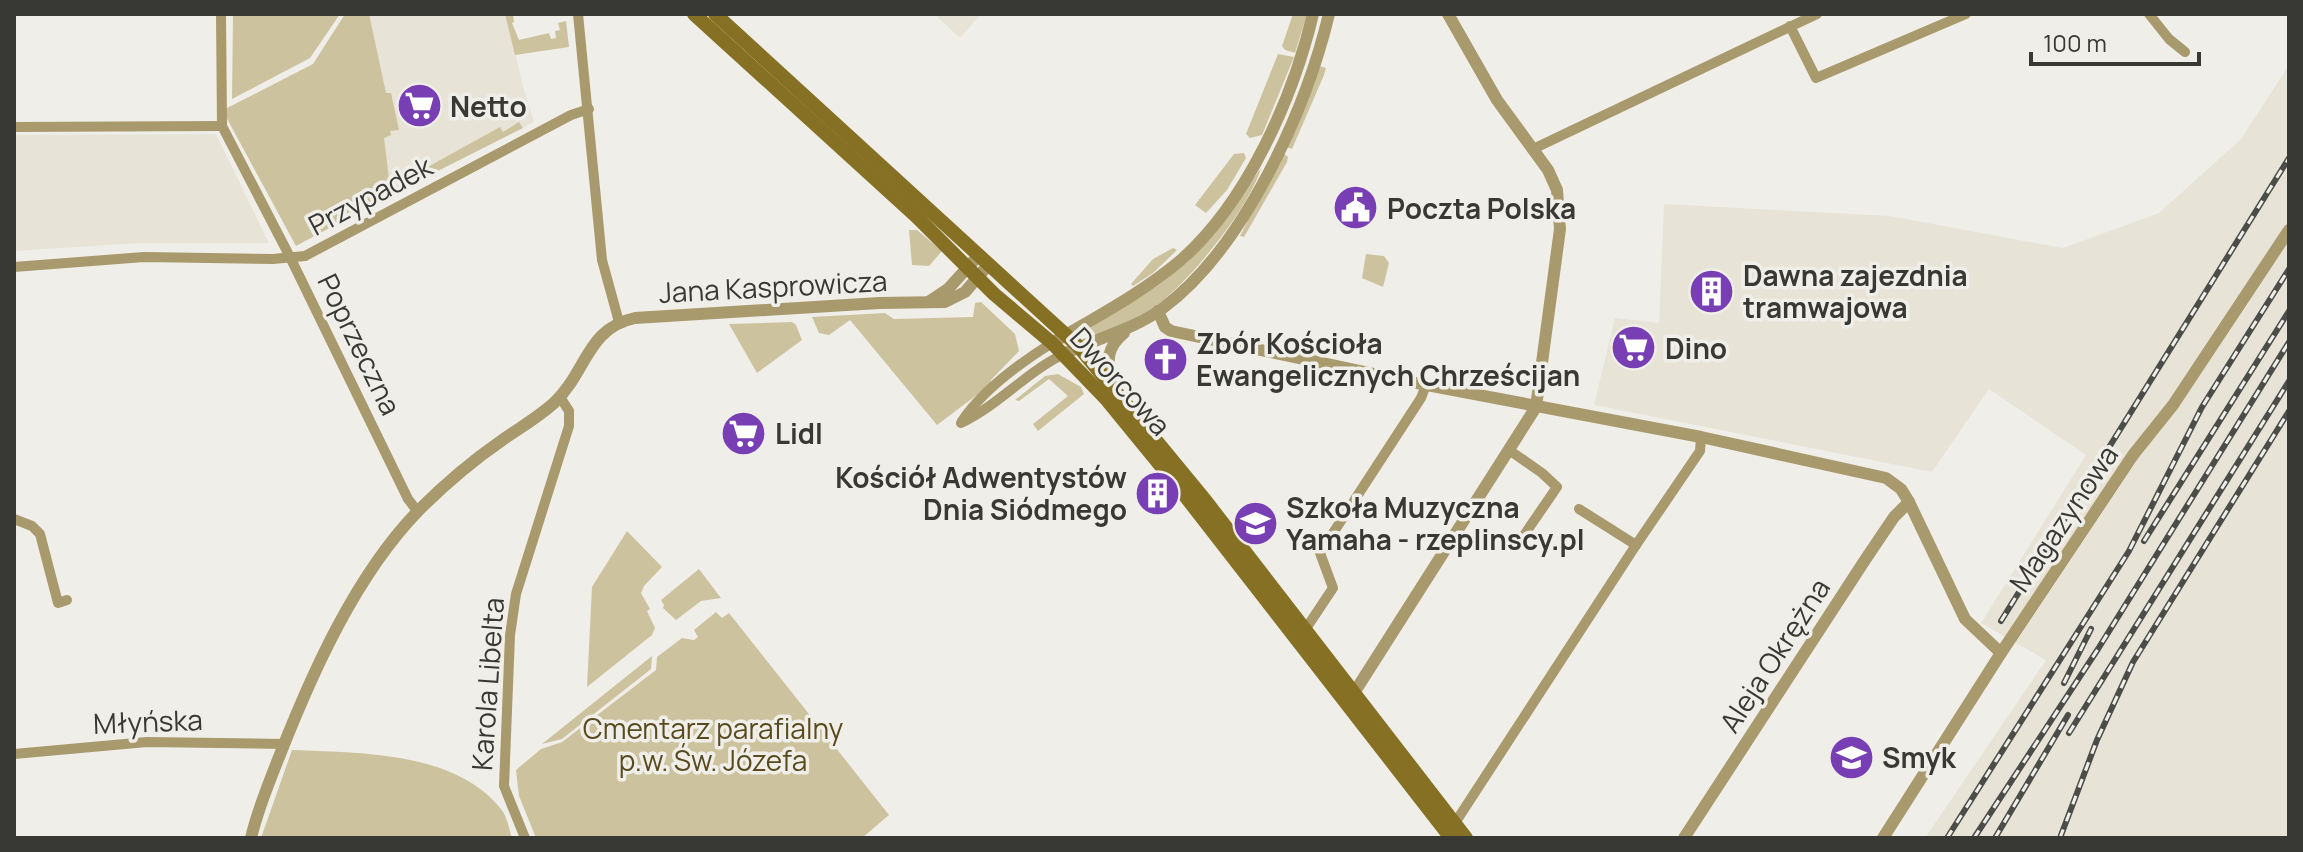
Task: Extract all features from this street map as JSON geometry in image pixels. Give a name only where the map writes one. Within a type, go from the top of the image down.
[{"type":"main road","name":"Dworcowa","points":[[694,14],[979,265],[1067,334],[1111,383],[1305,630],[1349,697]]},
{"type":"main road","name":"Dworcowa","points":[[715,14],[979,265],[994,294],[1064,354],[1129,426],[1349,697],[1450,831],[1466,838]]},
{"type":"street","name":"Poprzeczna","points":[[221,14],[222,126],[408,499],[418,512]]},
{"type":"street","points":[[251,838],[284,744],[313,676],[384,554],[418,512],[470,465],[560,397],[599,337],[619,322],[602,260],[578,14]]},
{"type":"street","points":[[1313,14],[1284,99],[1237,196],[1182,259],[1128,298],[1032,355],[973,405],[961,423],[978,415],[1040,366],[1133,326],[1158,311],[1174,299],[1212,259],[1249,206],[1299,104],[1329,14]]},
{"type":"street","points":[[1349,697],[1536,407],[1559,240],[1560,209],[1552,180],[1497,100],[1448,14]]},
{"type":"street","points":[[1533,149],[1817,14]]},
{"type":"street","points":[[1790,26],[1816,78],[1966,14]]},
{"type":"street","points":[[2149,14],[2169,39],[2185,52]]},
{"type":"street","name":"Przypadek","points":[[14,267],[144,257],[273,259],[314,252],[571,115],[589,109]]},
{"type":"street","points":[[14,127],[222,126]]},
{"type":"street","name":"Magazynowa","points":[[1883,838],[2133,455],[2173,405],[2289,230]]},
{"type":"street","points":[[965,292],[979,265]]},
{"type":"street","points":[[930,301],[979,265]]},
{"type":"street","name":"Jana Kasprowicza","points":[[619,322],[644,317],[945,302],[965,292],[994,294]]},
{"type":"street","points":[[1158,311],[1165,327],[1171,331],[1426,385],[1701,437],[1886,478],[1901,489],[1909,502],[1965,619],[2001,653]]},
{"type":"street","points":[[1111,383],[1108,365],[1110,348],[1133,326]]},
{"type":"street","points":[[998,384],[1006,394]]},
{"type":"street","points":[[1305,630],[1333,588],[1320,553],[1421,398],[1426,385]]},
{"type":"street","name":"Karola Libelta","points":[[525,838],[504,786],[510,635],[516,594],[569,426],[569,411],[560,397]]},
{"type":"street","points":[[1450,831],[1700,451],[1701,437]]},
{"type":"street","points":[[1509,450],[1557,487],[1520,541]]},
{"type":"street","name":"Aleja Okrężna","points":[[1684,838],[1856,573],[1894,517],[1909,502]]},
{"type":"street","points":[[1579,509],[1636,545]]},
{"type":"street","points":[[14,519],[32,526],[40,534],[58,603],[67,600]]},
{"type":"street","name":"Młyńska","points":[[14,754],[147,742],[284,744]]},
{"type":"shaded area","points":[[365,14],[507,14],[534,122],[391,195]]},
{"type":"shaded area","points":[[934,14],[981,14],[960,38]]},
{"type":"shaded area","points":[[2289,65],[2289,838],[1925,838],[2046,660],[1981,623],[2086,455],[1989,389],[1932,472],[1594,405],[1615,318],[1659,323],[1664,204],[1890,216],[2063,248],[2159,213],[2241,139]]},
{"type":"shaded area","points":[[216,134],[269,243],[141,243],[14,251],[14,135]]},
{"type":"green space","points":[[233,14],[340,14],[310,58],[232,99]]},
{"type":"green space","points":[[345,14],[369,14],[386,93],[391,93],[399,130],[390,131],[391,135],[384,138],[391,195],[296,246],[225,115],[225,109],[313,64]]},
{"type":"green space","points":[[505,14],[517,14],[513,15],[512,23],[519,40],[549,33],[551,39],[556,38],[555,31],[560,30],[558,23],[566,21],[569,47],[515,55]]},
{"type":"green space","points":[[1293,14],[1307,14],[1295,53],[1282,46]]},
{"type":"green space","points":[[1278,54],[1294,57],[1262,135],[1250,138],[1246,134]]},
{"type":"green space","points":[[1319,66],[1326,68],[1324,75],[1292,149],[1286,147]]},
{"type":"green space","points":[[519,122],[523,128],[402,189],[406,179],[500,127],[503,132]]},
{"type":"green space","points":[[1244,153],[1246,158],[1227,190],[1206,213],[1195,205],[1234,154]]},
{"type":"green space","points":[[1283,153],[1288,157],[1287,162],[1244,237],[1240,236]]},
{"type":"green space","points":[[1261,168],[1232,222],[1186,279],[1150,310],[1096,335],[1090,328],[1160,284],[1187,263],[1215,234]]},
{"type":"green space","points":[[909,230],[917,230],[942,251],[929,266],[912,265]]},
{"type":"green space","points":[[1173,248],[1177,250],[1153,273],[1133,286],[1131,284],[1153,259]]},
{"type":"green space","points":[[1366,254],[1384,256],[1389,263],[1383,287],[1362,278]]},
{"type":"green space","points":[[981,302],[1015,334],[1019,351],[991,380],[990,385],[937,425],[850,320],[829,335],[819,333],[812,317],[885,313],[894,319],[973,317],[975,303]]},
{"type":"green space","points":[[792,322],[802,340],[757,373],[729,324]]},
{"type":"green space","points":[[1058,374],[1081,387],[1084,394],[1038,431],[1033,424],[1068,396],[1049,379],[1019,401],[1015,400],[1045,376]]},
{"type":"green space","points":[[627,531],[662,567],[641,593],[650,609],[647,611],[655,628],[652,635],[587,687],[592,587]]},
{"type":"green space","points":[[699,569],[721,598],[701,601],[676,620],[663,608],[661,600]]},
{"type":"green space","name":"Cmentarz parafialny p.w. Św. Józefa","points":[[716,612],[722,618],[729,613],[889,815],[862,838],[536,838],[519,796],[516,770],[541,749],[562,742],[656,670],[657,657],[682,638],[694,640],[698,637],[694,630]]},
{"type":"green space","points":[[652,656],[651,669],[562,739],[542,744]]},
{"type":"green space","points":[[292,750],[404,759],[458,776],[482,790],[501,809],[512,838],[261,838]]},
{"type":"railway","points":[[2001,621],[2289,158]]},
{"type":"railway","points":[[1947,838],[2129,551],[2202,407],[2289,269]]},
{"type":"railway","points":[[2144,541],[2289,311]]},
{"type":"railway","points":[[1974,838],[2098,649],[2289,342]]},
{"type":"railway","points":[[2069,733],[2289,381]]},
{"type":"railway","points":[[2060,838],[2097,740],[2133,662],[2289,411]]},
{"type":"railway","points":[[2064,683],[2091,629]]},
{"type":"railway","points":[[1995,838],[2068,715]]},
{"type":"place","name":"Netto","points":[[419,106]]},
{"type":"place","name":"Poczta Polska","points":[[1356,208]]},
{"type":"place","name":"Dawna zajezdnia tramwajowa","points":[[1712,291]]},
{"type":"place","name":"Dino","points":[[1634,348]]},
{"type":"place","name":"Zbór Kościoła Ewangelicznych Chrześcijan","points":[[1165,359]]},
{"type":"place","name":"Lidl","points":[[744,433]]},
{"type":"place","name":"Kościół Adwentystów Dnia Siódmego","points":[[1158,493]]},
{"type":"place","name":"Szkoła Muzyczna Yamaha - rzeplinscy.pl","points":[[1255,523]]},
{"type":"place","name":"Smyk","points":[[1851,757]]}]
